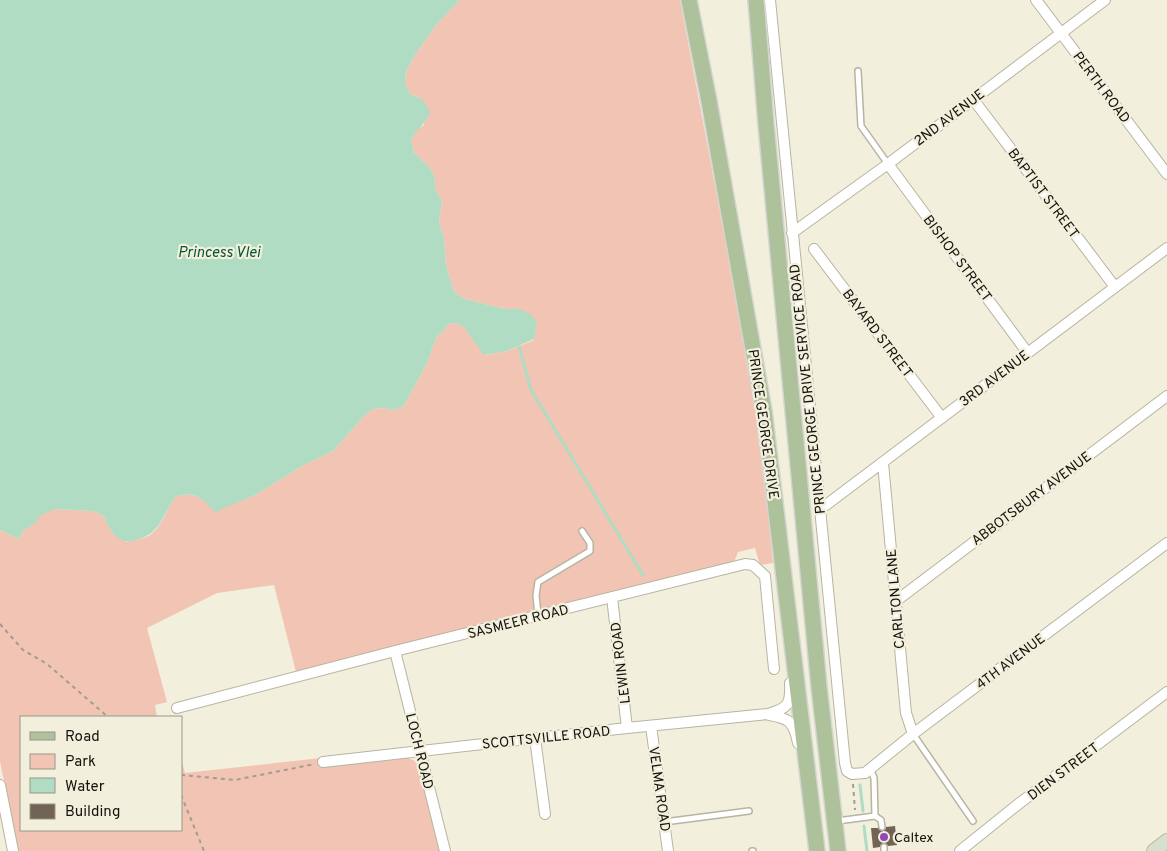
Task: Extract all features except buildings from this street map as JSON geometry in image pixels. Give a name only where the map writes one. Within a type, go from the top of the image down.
[{"type":"main road","name":"PRINCE GEORGE DRIVE","points":[[689,0],[711,108],[758,374],[773,481],[818,851]]},
{"type":"main road","name":"PRINCE GEORGE DRIVE","points":[[756,0],[819,687],[838,851]]},
{"type":"main road","points":[[1154,851],[1167,842]]},
{"type":"street","name":"PRINCE GEORGE DRIVE SERVICE ROAD","points":[[770,0],[845,763],[847,771],[853,779]]},
{"type":"street","name":"PERTH ROAD","points":[[1036,0],[1167,174]]},
{"type":"street","name":"2ND AVENUE","points":[[792,233],[888,164],[1105,0]]},
{"type":"street","name":"BAPTIST STREET","points":[[973,99],[1115,287]]},
{"type":"street","name":"BISHOP STREET","points":[[888,164],[1027,352]]},
{"type":"street","name":"3RD AVENUE","points":[[819,506],[826,505],[883,463],[1027,352],[1167,248]]},
{"type":"street","name":"BAYARD STREET","points":[[814,249],[942,418]]},
{"type":"street","name":"ABBOTSBURY AVENUE","points":[[896,601],[1167,396]]},
{"type":"street","name":"CARLTON LANE","points":[[883,463],[906,713],[913,734]]},
{"type":"street","name":"4TH AVENUE","points":[[853,779],[863,774],[913,734],[1167,543]]},
{"type":"street","name":"SASMEER ROAD","points":[[178,708],[745,564],[753,565],[762,573],[766,581],[774,669]]},
{"type":"street","name":"LEWIN ROAD","points":[[612,597],[627,728]]},
{"type":"street","name":"SCOTTSVILLE ROAD","points":[[323,762],[768,714],[785,708],[790,700],[789,622]]},
{"type":"street","name":"LOCH ROAD","points":[[395,652],[446,851]]},
{"type":"street","name":"DIEN STREET","points":[[960,851],[1021,802],[1167,692]]},
{"type":"street","name":"SCOTTSVILLE ROAD","points":[[768,714],[787,719],[794,726],[800,756],[809,782]]},
{"type":"street","name":"VELMA ROAD","points":[[651,726],[668,851]]},
{"type":"street","points":[[535,738],[545,814]]},
{"type":"street","points":[[0,785],[5,839],[13,851]]},
{"type":"lane","points":[[858,71],[861,126],[888,164]]},
{"type":"lane","points":[[538,616],[536,595],[538,582],[590,551],[590,543],[582,530]]},
{"type":"lane","points":[[913,734],[973,821]]},
{"type":"lane","points":[[870,768],[874,778],[875,816]]},
{"type":"lane","points":[[664,822],[749,811]]},
{"type":"lane","points":[[834,821],[875,816],[881,820],[882,827]]},
{"type":"path","points":[[0,624],[23,650],[47,664],[107,716]]},
{"type":"path","points":[[182,775],[234,780],[323,762]]},
{"type":"path","points":[[853,779],[855,810]]},
{"type":"path","points":[[182,797],[204,851]]},
{"type":"green space","points":[[460,0],[680,0],[748,361],[763,460],[773,563],[760,565],[755,548],[738,552],[734,562],[296,672],[274,585],[217,593],[147,628],[167,702],[155,705],[157,716],[20,716],[20,831],[182,831],[182,762],[185,773],[321,758],[322,767],[408,758],[415,761],[419,768],[440,851],[18,851],[0,761],[0,530],[19,539],[23,531],[34,523],[41,514],[55,509],[93,511],[103,515],[112,532],[127,542],[145,538],[158,527],[175,497],[187,494],[197,496],[215,511],[255,495],[304,465],[333,451],[364,416],[373,409],[383,408],[392,410],[403,407],[427,363],[436,338],[449,324],[456,323],[464,327],[485,355],[507,351],[534,340],[520,309],[505,309],[465,299],[454,292],[446,265],[444,238],[439,222],[442,201],[436,191],[434,176],[429,167],[414,152],[411,140],[416,130],[424,125],[420,98],[410,94],[405,83],[406,72],[413,58],[436,25]]},
{"type":"water","name":"Princess Vlei","points":[[0,0],[460,0],[436,25],[413,58],[406,72],[405,83],[410,94],[423,100],[430,113],[411,140],[414,152],[429,167],[434,176],[436,191],[442,201],[439,222],[444,238],[446,265],[454,292],[465,299],[505,309],[520,309],[530,314],[537,322],[534,339],[507,351],[484,355],[464,327],[456,323],[449,324],[436,338],[427,363],[403,407],[392,410],[383,408],[373,409],[364,416],[333,451],[304,465],[255,495],[215,512],[202,499],[193,495],[187,494],[175,497],[155,530],[142,538],[130,541],[124,541],[116,537],[103,515],[93,511],[55,509],[41,515],[35,523],[23,531],[19,539],[0,530]]},
{"type":"waterway","points":[[519,347],[531,390],[643,575]]},
{"type":"waterway","points":[[860,785],[863,811]]},
{"type":"waterway","points":[[864,826],[867,851]]},
{"type":"place","name":"Caltex","points":[[884,837]]}]
